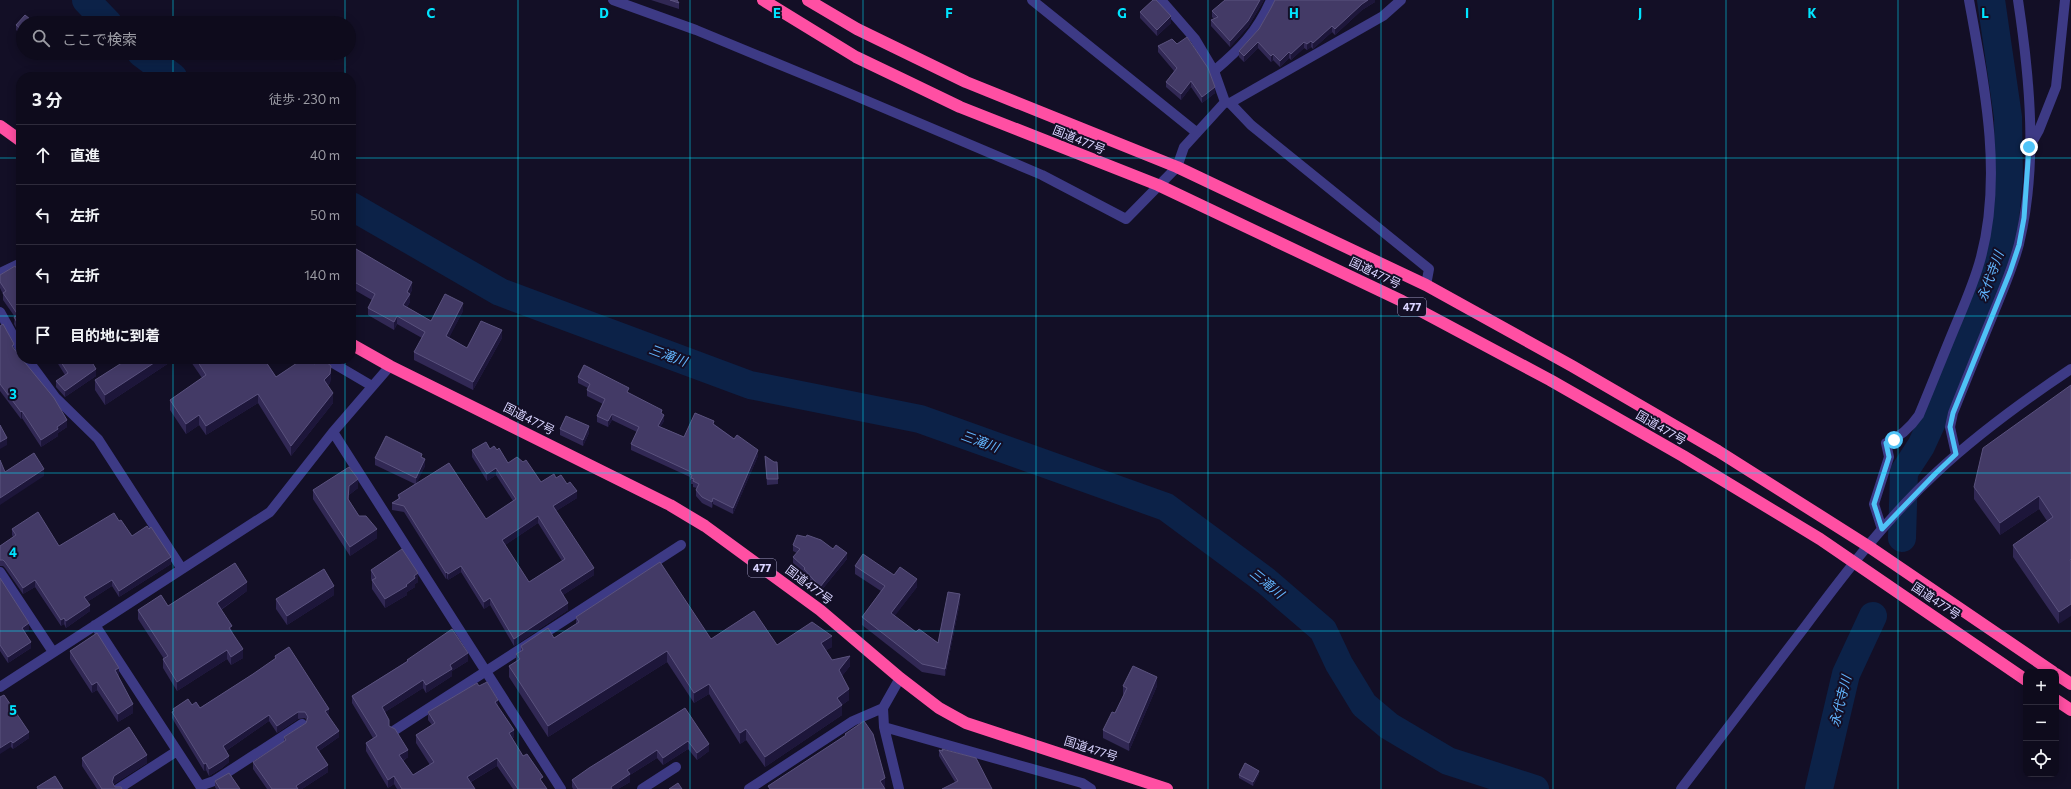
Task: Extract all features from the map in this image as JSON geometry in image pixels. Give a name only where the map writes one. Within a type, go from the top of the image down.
[{"type":"highway","name":"国道477号","points":[[763,0],[856,57],[960,107],[1158,185],[1402,301],[1550,380],[1704,469],[1820,539],[2023,678]]},
{"type":"highway","name":"国道477号","points":[[808,0],[857,29],[966,82],[1177,167],[1426,285],[1572,366],[1718,451],[1868,546],[2049,669]]},
{"type":"highway","points":[[0,126],[16,137]]},
{"type":"highway","name":"国道477号","points":[[356,347],[390,366],[670,506],[705,526],[820,610],[938,708],[966,723],[1167,789]]},
{"type":"highway","points":[[2059,676],[2071,684]]},
{"type":"highway","points":[[2059,702],[2071,710]]},
{"type":"street","points":[[613,0],[696,30],[1042,175],[1126,219],[1177,167],[1184,147],[1196,132],[1228,103],[1383,16],[1401,0]]},
{"type":"street","points":[[1032,0],[1196,132]]},
{"type":"street","points":[[1162,0],[1195,39],[1214,71],[1228,103],[1251,124],[1429,269],[1426,285]]},
{"type":"street","points":[[1214,71],[1246,43],[1265,14],[1270,0]]},
{"type":"street","points":[[1884,526],[1874,504],[1889,457],[1886,443],[1894,440],[1912,426],[1919,415],[1971,288],[1981,258],[1988,227],[1991,188],[1988,120],[1981,66],[1969,0]]},
{"type":"street","points":[[1956,454],[1950,427],[1953,413],[2010,272],[2019,245],[2024,218],[2029,147],[2028,86],[2018,0]]},
{"type":"street","points":[[2029,147],[2039,130],[2056,88],[2065,0]]},
{"type":"street","points":[[0,273],[8,267],[16,265]]},
{"type":"street","points":[[0,312],[16,341]]},
{"type":"street","points":[[31,364],[55,397],[98,440],[182,569]]},
{"type":"street","points":[[335,364],[372,386]]},
{"type":"street","points":[[0,687],[270,512],[333,432],[390,366]]},
{"type":"street","points":[[1681,789],[1836,586],[1884,526],[1956,454],[1998,419],[2071,368]]},
{"type":"street","points":[[333,432],[561,789]]},
{"type":"street","points":[[395,730],[681,545]]},
{"type":"street","points":[[0,572],[53,652]]},
{"type":"street","points":[[95,625],[201,788],[302,724]]},
{"type":"street","points":[[899,789],[884,727],[883,708],[900,678]]},
{"type":"street","points":[[749,789],[853,721],[883,708]]},
{"type":"street","points":[[884,727],[1082,783],[1091,789]]},
{"type":"street","points":[[118,789],[177,751]]},
{"type":"street","points":[[642,789],[676,767]]},
{"type":"building","points":[[670,0],[677,0],[679,3]]},
{"type":"building","points":[[1153,0],[1156,0],[1171,16],[1157,30],[1140,12]]},
{"type":"building","points":[[1225,0],[1260,0],[1248,21],[1230,41],[1211,20],[1218,17],[1212,11]]},
{"type":"building","points":[[1275,0],[1368,0],[1335,29],[1332,26],[1313,43],[1311,41],[1307,44],[1304,42],[1291,54],[1289,52],[1280,61],[1273,54],[1271,56],[1258,42],[1244,56],[1239,51],[1259,29]]},
{"type":"building","points":[[1187,37],[1208,68],[1215,87],[1202,97],[1191,81],[1181,94],[1166,82],[1177,68],[1158,46],[1172,39],[1177,44]]},
{"type":"building","points":[[356,249],[412,282],[407,292],[410,294],[403,305],[431,321],[445,294],[463,303],[446,336],[467,348],[481,321],[502,330],[473,382],[414,352],[425,332],[397,316],[394,322],[368,308],[375,294],[356,283]]},
{"type":"building","points":[[15,266],[16,268],[16,312],[3,293],[6,291],[0,282],[0,275]]},
{"type":"building","points":[[3,324],[14,344],[12,346],[16,351],[16,364],[26,364],[54,398],[67,420],[57,427],[58,429],[41,440],[22,411],[21,412],[0,384],[0,326]]},
{"type":"building","points":[[62,364],[93,364],[96,369],[65,391],[56,381],[68,373]]},
{"type":"building","points":[[120,364],[152,364],[105,395],[95,380]]},
{"type":"building","points":[[199,364],[267,364],[276,377],[296,364],[329,364],[331,366],[330,374],[324,380],[333,393],[291,446],[258,394],[206,426],[199,415],[186,424],[170,400],[206,375]]},
{"type":"building","points":[[584,365],[629,388],[627,392],[662,410],[661,413],[664,415],[658,426],[684,437],[695,413],[714,421],[713,424],[734,439],[737,435],[758,450],[733,508],[713,498],[712,502],[702,497],[696,490],[699,484],[691,478],[691,472],[631,444],[639,427],[612,414],[608,421],[597,416],[605,399],[587,390],[590,384],[578,377]]},
{"type":"building","points":[[2071,385],[2071,604],[2059,612],[2013,545],[2053,517],[2039,496],[2000,523],[1974,487],[1983,448]]},
{"type":"building","points":[[566,416],[589,426],[583,440],[560,429]]},
{"type":"building","points":[[0,425],[7,438],[0,442]]},
{"type":"building","points":[[386,436],[422,454],[421,457],[425,459],[416,478],[375,458]]},
{"type":"building","points":[[486,442],[490,449],[494,446],[497,450],[499,448],[508,463],[517,457],[523,462],[526,460],[541,482],[554,474],[556,478],[561,475],[567,484],[570,482],[577,491],[553,506],[594,568],[560,590],[568,603],[514,639],[490,598],[484,602],[461,566],[448,574],[447,572],[446,573],[404,506],[392,503],[400,498],[398,495],[449,463],[486,519],[516,499],[496,468],[487,474],[472,450]],"holes":[[[538,516],[565,559],[529,582],[502,540]]]},
{"type":"building","points":[[34,453],[44,469],[0,498],[0,460],[5,472]]},
{"type":"building","points":[[765,456],[774,462],[777,462],[778,479],[767,479]]},
{"type":"building","points":[[349,467],[358,479],[349,486],[348,499],[359,516],[366,516],[377,529],[350,547],[313,490]]},
{"type":"building","points":[[38,512],[59,546],[114,513],[132,536],[147,526],[149,529],[151,527],[171,557],[119,591],[112,580],[84,597],[90,605],[66,621],[64,618],[61,620],[35,580],[23,588],[5,562],[0,560],[0,546],[16,535],[12,529]]},
{"type":"building","points":[[797,535],[806,537],[807,535],[821,540],[833,549],[836,545],[847,553],[820,587],[804,569],[805,568],[793,557],[800,549],[793,545]]},
{"type":"building","points":[[402,549],[418,573],[414,576],[415,578],[406,585],[407,586],[385,599],[372,580],[376,578],[371,570]]},
{"type":"building","points":[[863,554],[894,575],[900,567],[917,579],[891,613],[916,632],[919,629],[938,643],[948,592],[960,594],[945,669],[922,664],[862,617],[885,586],[855,566]]},
{"type":"building","points":[[660,562],[711,639],[754,611],[777,645],[812,622],[832,636],[821,643],[832,660],[850,656],[839,670],[849,689],[837,698],[842,705],[765,757],[746,729],[740,733],[709,684],[694,693],[667,651],[548,726],[509,666],[520,659],[516,654],[523,650],[521,646],[548,628],[554,638],[579,622],[576,617]]},
{"type":"building","points":[[235,563],[247,582],[217,603],[232,626],[229,628],[243,649],[231,657],[227,650],[177,682],[163,659],[168,656],[138,610],[161,595],[168,606]]},
{"type":"building","points":[[324,569],[334,586],[287,616],[276,599]]},
{"type":"building","points":[[0,578],[29,623],[22,628],[31,642],[8,657],[0,645]]},
{"type":"building","points":[[452,629],[468,653],[450,665],[452,669],[426,685],[423,680],[382,707],[389,720],[389,726],[395,729],[408,750],[399,755],[413,775],[434,762],[416,735],[435,723],[428,712],[477,683],[479,686],[487,682],[498,700],[495,702],[514,730],[509,733],[523,756],[527,754],[543,777],[540,779],[547,789],[518,789],[497,758],[467,777],[475,789],[402,789],[394,776],[388,780],[366,743],[377,736],[352,696],[408,661],[407,660]]},
{"type":"building","points":[[97,633],[119,668],[115,670],[133,704],[118,714],[97,682],[92,685],[70,651]]},
{"type":"building","points":[[289,647],[329,709],[325,711],[339,731],[316,747],[328,765],[296,786],[298,789],[272,789],[253,762],[286,740],[284,737],[306,723],[308,717],[305,712],[298,712],[277,726],[269,715],[223,746],[229,756],[209,769],[206,763],[204,764],[172,712],[174,711],[173,709],[188,699],[192,705],[196,702],[200,708],[253,674],[276,658],[275,656]]},
{"type":"building","points":[[1133,666],[1157,677],[1129,743],[1103,730],[1112,712],[1115,713],[1127,688],[1123,686]]},
{"type":"building","points":[[4,695],[29,732],[13,743],[11,741],[0,748],[0,697]]},
{"type":"building","points":[[685,708],[709,744],[697,753],[688,741],[663,758],[657,750],[627,770],[630,774],[611,787],[612,789],[578,789],[572,780]]},
{"type":"building","points":[[864,721],[873,734],[885,778],[880,781],[885,789],[770,789],[768,786],[846,735],[845,734]]},
{"type":"building","points":[[129,727],[147,755],[114,776],[112,782],[115,787],[121,787],[122,789],[102,789],[82,758]]},
{"type":"building","points":[[942,749],[976,758],[992,789],[942,789],[958,781],[939,750],[943,751]]},
{"type":"building","points":[[1245,763],[1259,771],[1253,782],[1239,775]]},
{"type":"building","points":[[229,773],[240,789],[220,789],[215,781]]},
{"type":"building","points":[[55,776],[63,789],[38,789],[37,787]]},
{"type":"building","points":[[678,783],[682,789],[669,789]]},
{"type":"waterway","name":"三滝川","points":[[86,0],[101,16]]},
{"type":"waterway","name":"永代寺川","points":[[1902,538],[1904,472],[1921,446],[1938,409],[1961,348],[1989,282],[2003,238],[2009,179],[2008,117],[1991,0]]},
{"type":"waterway","name":"三滝川","points":[[150,60],[166,72]]},
{"type":"waterway","name":"三滝川","points":[[356,209],[500,292],[750,385],[920,419],[1166,507],[1266,581],[1323,630],[1339,664],[1364,705],[1389,726],[1448,761],[1535,789]]},
{"type":"waterway","name":"永代寺川","points":[[1819,789],[1846,674],[1873,616]]},
{"type":"route","points":[[1894,440],[1886,443],[1889,457],[1874,504],[1882,529],[1956,454],[1950,427],[1953,413],[2010,272],[2019,245],[2024,218],[2029,147]]}]
